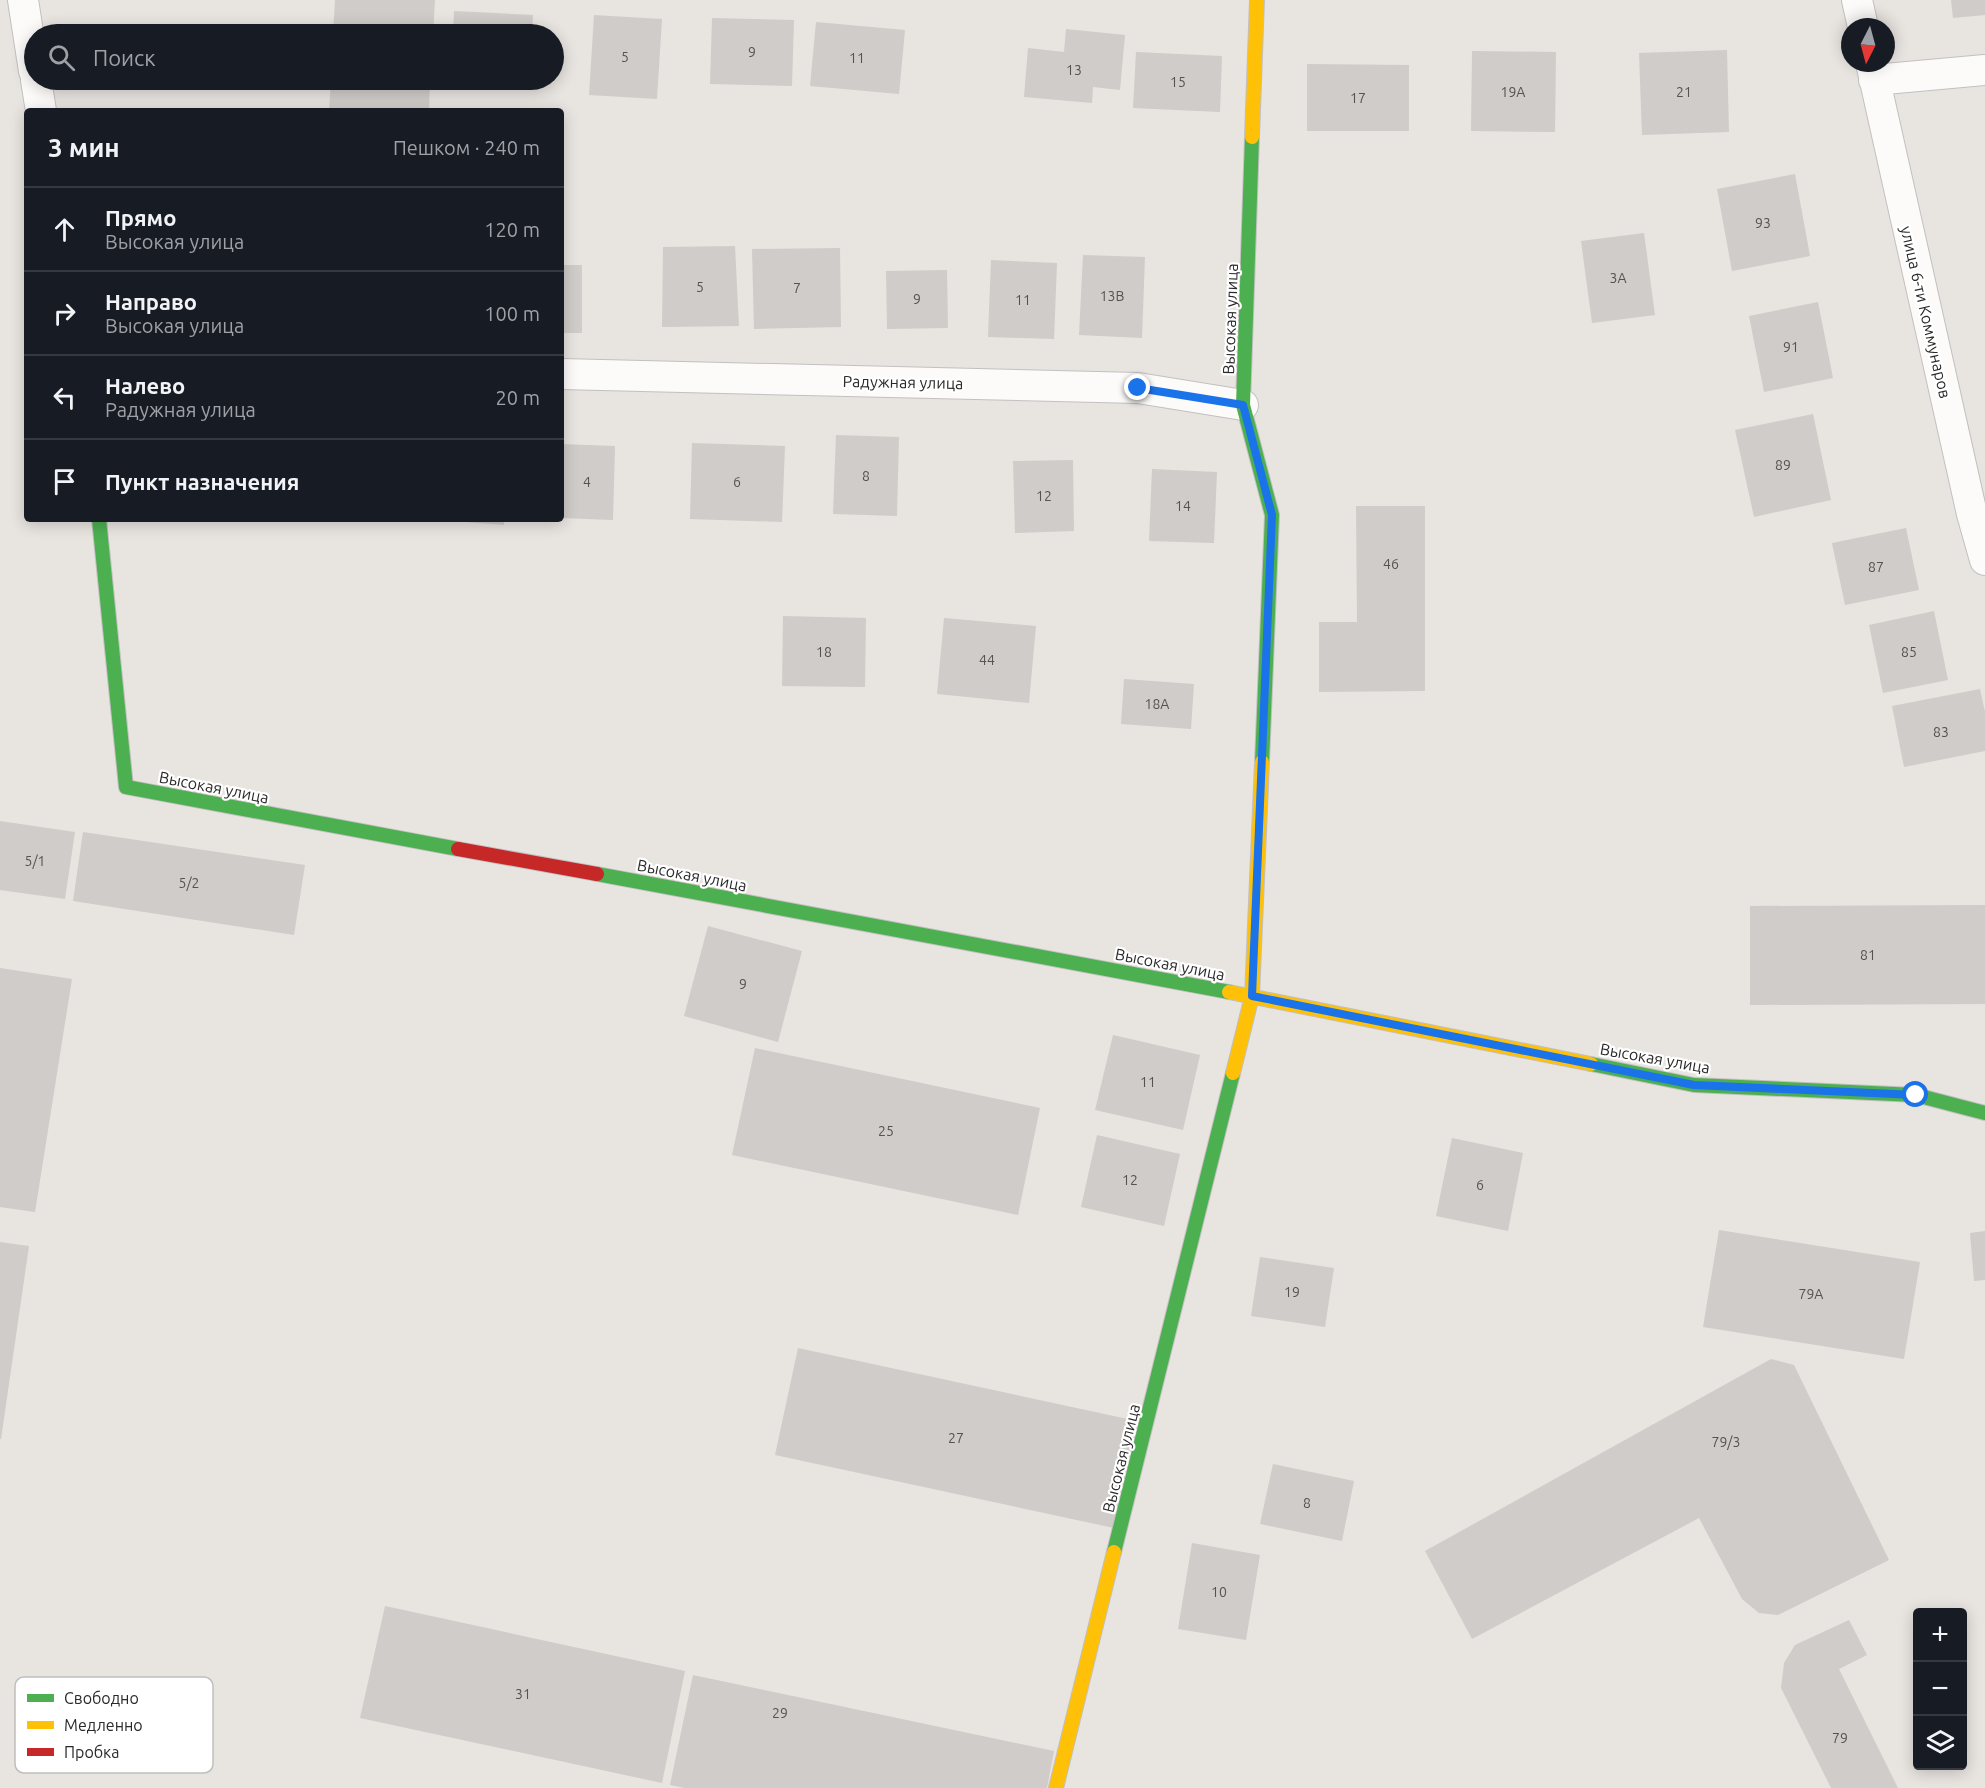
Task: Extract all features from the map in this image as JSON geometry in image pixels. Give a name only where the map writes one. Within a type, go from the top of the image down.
[{"type":"street","points":[[22,0],[26,24]]},
{"type":"street","name":"Высокая улица","points":[[1056,1788],[1252,996],[1272,515],[1243,405],[1257,0]]},
{"type":"street","points":[[1857,0],[1861,18]]},
{"type":"street","points":[[1895,71],[1985,69]]},
{"type":"street","name":"улица 6-ти Коммунаров","points":[[1872,72],[1978,513],[1985,560]]},
{"type":"street","points":[[38,90],[41,108]]},
{"type":"street","name":"Радужная улица","points":[[564,374],[1138,388],[1243,405]]},
{"type":"street","name":"Высокая улица","points":[[99,522],[126,787],[1252,996],[1694,1085],[1916,1095],[1985,1113]]},
{"type":"building","points":[[335,0],[435,0],[434,24],[334,24]]},
{"type":"building","points":[[1951,0],[1985,0],[1985,15],[1953,18]]},
{"type":"building","points":[[454,11],[533,15],[533,24],[453,24]]},
{"type":"building","points":[[594,15],[662,19],[657,99],[589,95]]},
{"type":"building","points":[[712,18],[794,20],[792,86],[710,84]]},
{"type":"building","points":[[816,22],[905,30],[899,94],[810,86]]},
{"type":"building","points":[[1066,29],[1125,35],[1120,90],[1093,87],[1092,103],[1024,97],[1028,48],[1064,52]]},
{"type":"building","points":[[1727,50],[1729,132],[1642,135],[1639,53]]},
{"type":"building","points":[[1472,51],[1556,52],[1555,132],[1471,131]]},
{"type":"building","points":[[1136,52],[1222,56],[1220,112],[1133,108]]},
{"type":"building","points":[[1307,64],[1409,65],[1409,131],[1307,131]]},
{"type":"building","points":[[330,90],[430,90],[429,108],[329,108]]},
{"type":"building","points":[[1795,174],[1810,256],[1732,271],[1717,189]]},
{"type":"building","points":[[1644,233],[1655,315],[1592,323],[1581,241]]},
{"type":"building","points":[[735,246],[739,326],[662,327],[663,247]]},
{"type":"building","points":[[840,248],[841,327],[754,329],[752,249]]},
{"type":"building","points":[[1083,255],[1145,257],[1142,338],[1079,335]]},
{"type":"building","points":[[991,260],[1057,263],[1054,339],[988,337]]},
{"type":"building","points":[[564,265],[582,265],[582,333],[564,333]]},
{"type":"building","points":[[947,270],[948,328],[887,329],[886,271]]},
{"type":"building","points":[[1818,302],[1833,378],[1764,392],[1749,316]]},
{"type":"building","points":[[1813,414],[1831,500],[1754,517],[1735,430]]},
{"type":"building","points":[[836,435],[899,437],[897,516],[833,514]]},
{"type":"building","points":[[692,443],[785,446],[782,522],[690,519]]},
{"type":"building","points":[[564,444],[615,446],[613,520],[564,518]]},
{"type":"building","points":[[1073,460],[1074,531],[1015,533],[1013,461]]},
{"type":"building","points":[[1152,469],[1217,472],[1214,543],[1149,541]]},
{"type":"building","points":[[1356,506],[1425,506],[1425,691],[1319,692],[1319,622],[1357,622]]},
{"type":"building","points":[[465,522],[504,522],[504,525]]},
{"type":"building","points":[[1906,528],[1919,590],[1845,605],[1832,543]]},
{"type":"building","points":[[1934,611],[1948,680],[1883,693],[1869,625]]},
{"type":"building","points":[[783,616],[866,618],[865,687],[782,686]]},
{"type":"building","points":[[944,618],[1036,626],[1029,703],[937,694]]},
{"type":"building","points":[[1124,679],[1194,684],[1191,729],[1121,724]]},
{"type":"building","points":[[1980,689],[1985,712],[1985,751],[1904,767],[1892,706]]},
{"type":"building","points":[[0,821],[75,832],[65,899],[0,890]]},
{"type":"building","points":[[83,832],[305,865],[294,935],[73,901]]},
{"type":"building","points":[[1985,905],[1985,1004],[1750,1005],[1750,906]]},
{"type":"building","points":[[708,926],[802,951],[778,1042],[684,1016]]},
{"type":"building","points":[[0,968],[72,979],[35,1212],[0,1207]]},
{"type":"building","points":[[1113,1035],[1200,1055],[1183,1130],[1095,1110]]},
{"type":"building","points":[[755,1048],[1040,1108],[1018,1215],[732,1155]]},
{"type":"building","points":[[1097,1135],[1180,1154],[1164,1226],[1081,1207]]},
{"type":"building","points":[[1452,1138],[1523,1153],[1508,1231],[1436,1216]]},
{"type":"building","points":[[1719,1230],[1920,1262],[1904,1359],[1703,1327]]},
{"type":"building","points":[[1985,1231],[1985,1280],[1974,1281],[1970,1233]]},
{"type":"building","points":[[0,1242],[29,1246],[1,1439],[0,1439]]},
{"type":"building","points":[[1260,1257],[1334,1268],[1325,1327],[1251,1316]]},
{"type":"building","points":[[798,1348],[1137,1421],[1114,1528],[775,1455]]},
{"type":"building","points":[[1771,1359],[1794,1365],[1889,1560],[1778,1615],[1759,1613],[1742,1599],[1699,1518],[1472,1639],[1425,1551]]},
{"type":"building","points":[[1273,1464],[1354,1481],[1342,1541],[1260,1524]]},
{"type":"building","points":[[1192,1543],[1260,1555],[1246,1640],[1178,1629]]},
{"type":"building","points":[[385,1606],[685,1671],[662,1783],[360,1718]]},
{"type":"building","points":[[1849,1620],[1867,1655],[1839,1669],[1898,1788],[1831,1788],[1781,1688],[1784,1663],[1795,1645]]},
{"type":"building","points":[[693,1675],[1054,1751],[1047,1788],[685,1788],[670,1785]]},
{"type":"traffic: fast","points":[[1252,137],[1243,405],[1272,515],[1262,762]]},
{"type":"traffic: fast","points":[[99,522],[126,787],[458,849]]},
{"type":"traffic: fast","points":[[597,874],[1229,992]]},
{"type":"traffic: fast","points":[[1591,1064],[1694,1085],[1916,1095],[1985,1113]]},
{"type":"traffic: fast","points":[[1114,1552],[1233,1073]]},
{"type":"traffic: slow","points":[[1252,137],[1257,0]]},
{"type":"traffic: slow","points":[[1233,1073],[1252,996],[1262,762]]},
{"type":"traffic: slow","points":[[1229,992],[1591,1064]]},
{"type":"traffic: slow","points":[[1056,1788],[1114,1552]]},
{"type":"traffic: jam","points":[[458,849],[597,874]]},
{"type":"route","points":[[1138,388],[1243,405],[1272,515],[1252,996],[1694,1085],[1916,1095]]}]
